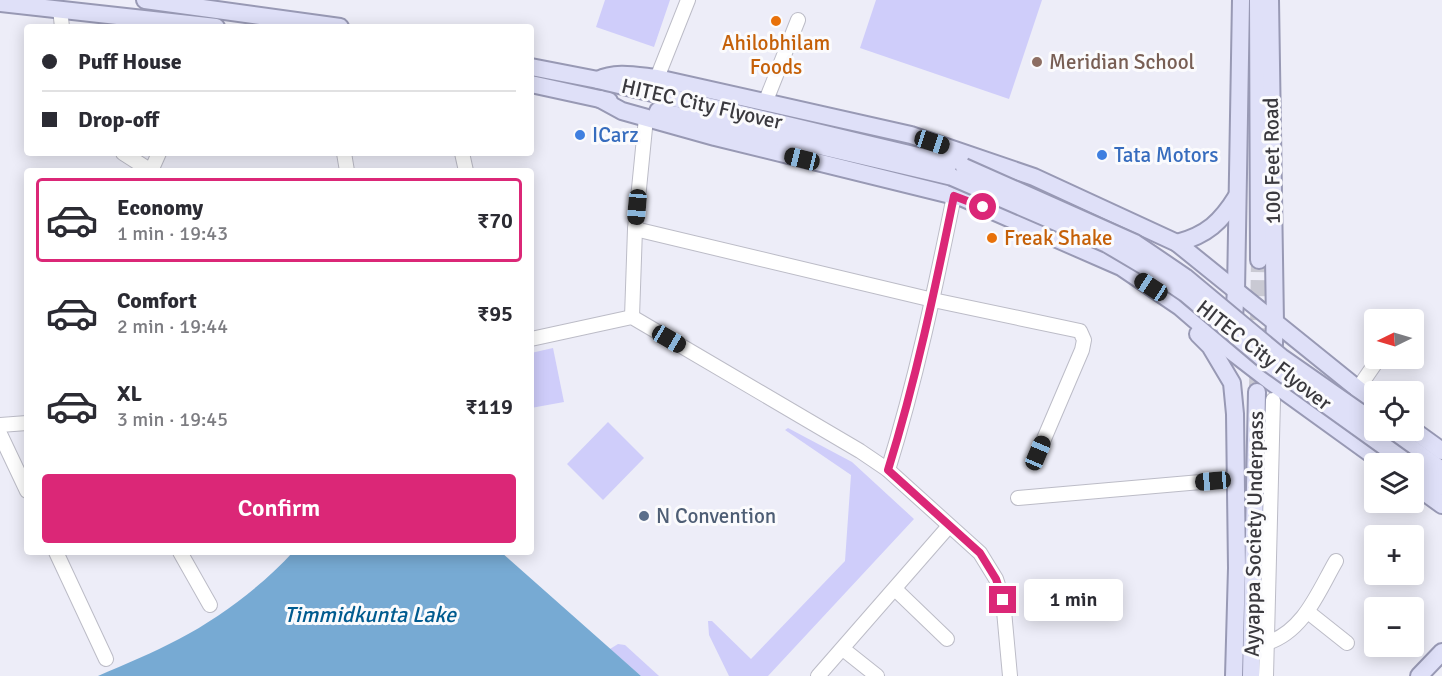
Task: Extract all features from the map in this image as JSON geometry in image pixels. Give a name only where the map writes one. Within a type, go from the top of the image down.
[{"type":"main road","points":[[145,0],[318,24]]},
{"type":"main road","name":"100 Feet Road","points":[[1231,351],[1236,291],[1241,0]]},
{"type":"main road","points":[[1258,0],[1259,260]]},
{"type":"main road","name":"100 Feet Road","points":[[1264,386],[1275,323],[1270,0]]},
{"type":"main road","points":[[0,3],[190,24]]},
{"type":"main road","name":"HITEC City Flyover","points":[[534,68],[598,80],[952,177],[1107,244],[1185,292],[1268,363],[1394,453]]},
{"type":"main road","points":[[598,80],[618,75],[657,78],[911,135],[1034,177],[1177,243],[1364,395]]},
{"type":"main road","points":[[534,85],[600,99],[611,106],[646,118],[727,140],[954,196],[1121,267],[1166,296],[1231,351],[1264,386],[1368,453]]},
{"type":"main road","name":"HITEC City Flyover","points":[[600,99],[964,167],[1135,243],[1185,277],[1281,357],[1364,415]]},
{"type":"main road","points":[[1177,243],[1196,238],[1211,228],[1229,210],[1237,196]]},
{"type":"main road","points":[[1166,296],[1171,306],[1210,346],[1232,383],[1235,414],[1237,568],[1234,676]]},
{"type":"main road","name":"Ayyappa Society Underpass","points":[[1251,676],[1264,386]]},
{"type":"main road","points":[[1424,438],[1442,451]]},
{"type":"main road","points":[[1401,441],[1442,470]]},
{"type":"main road","points":[[1424,479],[1439,497],[1442,515]]},
{"type":"main road","points":[[1424,490],[1439,497]]},
{"type":"main road","points":[[1419,676],[1440,652]]},
{"type":"street","points":[[657,78],[688,0]]},
{"type":"street","points":[[60,9],[62,24]]},
{"type":"street","points":[[765,103],[798,20]]},
{"type":"street","points":[[632,317],[635,229],[646,118]]},
{"type":"street","points":[[128,156],[146,168]]},
{"type":"street","points":[[888,470],[909,404],[954,196]]},
{"type":"street","points":[[635,229],[933,300],[1080,331],[1084,340],[1082,350],[1038,453]]},
{"type":"street","points":[[534,338],[632,317],[829,431],[888,470],[980,553],[996,579],[1003,600],[1010,676]]},
{"type":"street","points":[[1357,390],[1371,369]]},
{"type":"street","points":[[1266,676],[1273,400]]},
{"type":"street","points":[[0,425],[24,423]]},
{"type":"street","points":[[0,434],[24,485]]},
{"type":"street","points":[[1018,498],[1235,479]]},
{"type":"street","points":[[818,676],[950,526]]},
{"type":"street","points":[[57,555],[106,659]]},
{"type":"street","points":[[182,555],[210,605]]},
{"type":"street","points":[[1267,643],[1281,638],[1308,612],[1336,561]]},
{"type":"street","points":[[895,589],[947,639]]},
{"type":"street","points":[[1308,612],[1347,643]]},
{"type":"street","points":[[843,649],[877,676]]},
{"type":"shaded area","points":[[605,0],[670,0],[654,47],[596,27]]},
{"type":"shaded area","points":[[876,0],[1042,0],[1009,99],[860,48]]},
{"type":"shaded area","points":[[553,348],[564,402],[534,407],[534,352]]},
{"type":"shaded area","points":[[608,422],[644,458],[603,500],[567,464]]},
{"type":"shaded area","points":[[788,428],[852,462],[914,519],[768,676],[729,676],[709,635],[708,621],[712,621],[751,659],[845,561],[851,475],[785,430]]},
{"type":"shaded area","points":[[618,644],[625,645],[659,676],[641,676],[610,649]]},
{"type":"water","name":"Timmidkunta Lake","points":[[290,555],[504,555],[641,676],[98,676],[194,631],[254,589]]},
{"type":"tunnel","points":[[1257,392],[1259,260]]},
{"type":"place","name":"Ahilobhilam Foods","points":[[776,21]]},
{"type":"place","name":"Meridian School","points":[[1037,62]]},
{"type":"place","name":"ICarz","points":[[580,135]]},
{"type":"place","name":"Tata Motors","points":[[1102,155]]},
{"type":"place","name":"Freak Shake","points":[[992,238]]},
{"type":"place","name":"N Convention","points":[[644,516]]},
{"type":"route","points":[[983,207],[954,196],[909,404],[888,470],[980,553],[996,579],[1003,600]]}]
